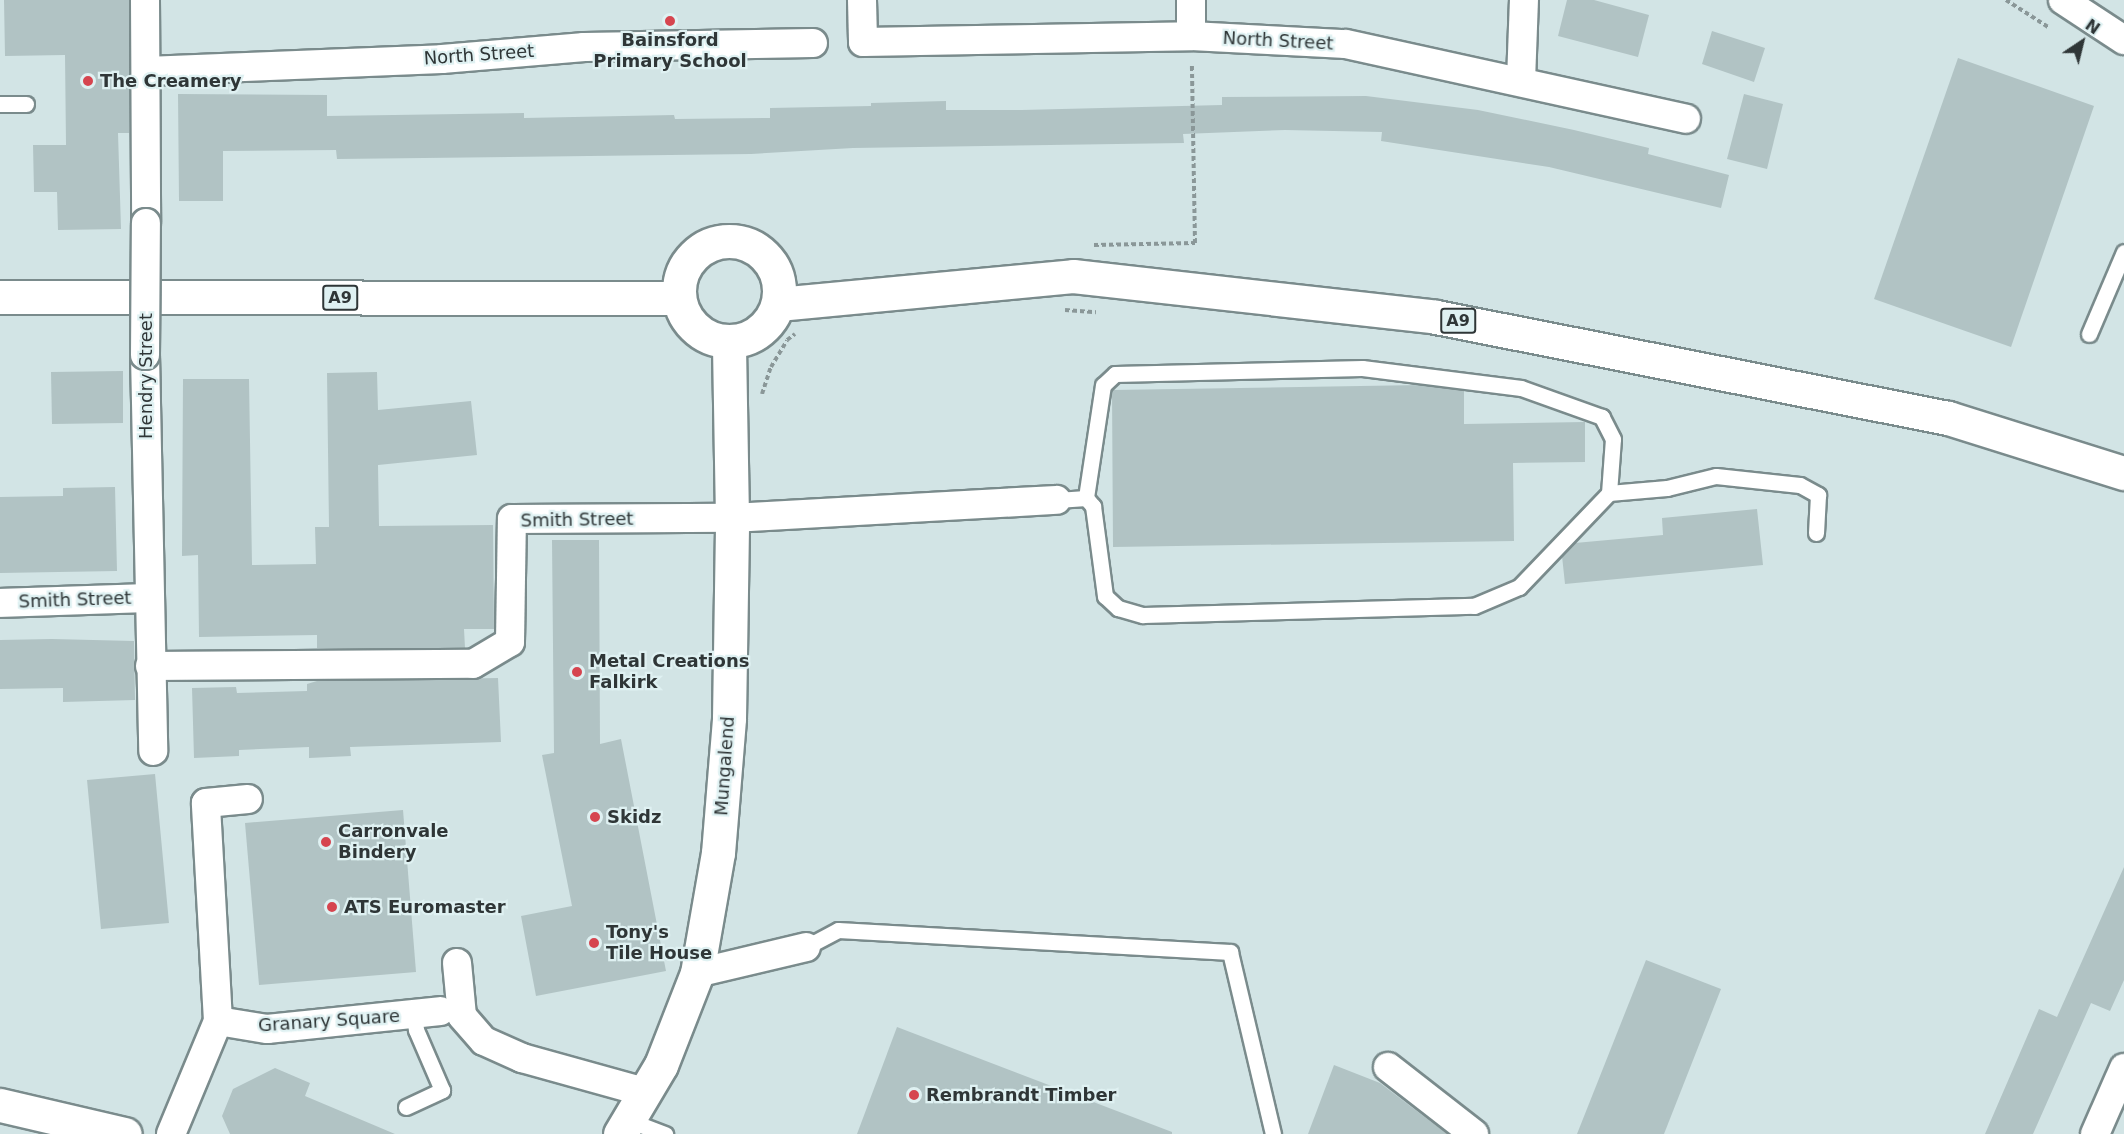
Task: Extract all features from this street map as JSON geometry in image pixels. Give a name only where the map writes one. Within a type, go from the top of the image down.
[{"type":"main road","points":[[732,241],[750,244],[775,269],[778,304],[760,331],[729,342],[711,338],[696,329],[685,315],[679,298],[687,264],[707,247],[732,241]]},
{"type":"main road","name":"A9","points":[[778,304],[1073,276],[1436,317],[1948,418],[2124,473]]},
{"type":"main road","name":"A9","points":[[0,297],[679,298]]},
{"type":"main road","name":"Mungalend","points":[[624,1127],[661,1065],[697,973],[718,853],[729,718],[732,518],[729,342]]},
{"type":"main road","points":[[0,1105],[125,1134]]},
{"type":"street","name":"Hendry Street","points":[[145,0],[145,355],[153,751]]},
{"type":"street","name":"North Street","points":[[862,0],[863,42],[1191,36],[1346,44],[1686,119]]},
{"type":"street","points":[[1191,0],[1191,36]]},
{"type":"street","points":[[1521,81],[1524,0]]},
{"type":"street","points":[[2063,0],[2124,39]]},
{"type":"street","name":"North Street","points":[[146,71],[442,59],[585,47],[813,43]]},
{"type":"street","name":"Smith Street","points":[[150,666],[473,664],[510,642],[512,519],[732,518],[1057,500]]},
{"type":"street","name":"Smith Street","points":[[0,603],[149,598]]},
{"type":"street","points":[[171,1134],[219,1021],[206,803],[248,800]]},
{"type":"street","points":[[697,973],[806,947]]},
{"type":"street","points":[[457,963],[462,1016],[484,1041],[522,1058],[645,1092]]},
{"type":"street","name":"Granary Square","points":[[219,1021],[267,1029],[427,1013]]},
{"type":"street","points":[[1388,1066],[1474,1134]]},
{"type":"street","points":[[2095,1134],[2124,1068]]},
{"type":"lane","points":[[0,104],[26,104]]},
{"type":"lane","points":[[2089,334],[2124,252]]},
{"type":"lane","points":[[1362,369],[1521,388],[1602,417],[1613,439],[1609,493],[1519,587],[1474,606],[1143,615],[1118,608],[1106,596],[1101,544],[1093,506],[1086,498],[1103,385],[1115,374],[1362,369]]},
{"type":"lane","points":[[1609,493],[1667,489],[1716,476],[1800,485],[1818,495],[1816,532]]},
{"type":"lane","points":[[1057,500],[1086,498]]},
{"type":"lane","points":[[806,947],[838,930],[1230,952],[1273,1134]]},
{"type":"lane","points":[[406,1107],[442,1090],[416,1030],[427,1013]]},
{"type":"lane","points":[[624,1127],[665,1134]]},
{"type":"path","points":[[1070,310],[1078,245],[1195,243],[1191,36]]},
{"type":"building","points":[[4,0],[129,0],[129,133],[118,133],[121,229],[58,230],[57,192],[34,192],[33,145],[66,145],[65,55],[5,56]]},
{"type":"building","points":[[1567,0],[1594,0],[1649,15],[1638,57],[1558,36]]},
{"type":"building","points":[[1712,31],[1765,48],[1754,82],[1702,64]]},
{"type":"building","points":[[1958,58],[2094,106],[2011,347],[1874,299]]},
{"type":"building","points":[[178,94],[327,95],[327,116],[524,113],[524,118],[674,115],[675,119],[770,118],[770,108],[871,106],[871,103],[946,101],[946,110],[1022,110],[1222,105],[1222,97],[1366,96],[1478,110],[1574,130],[1649,148],[1648,154],[1729,175],[1721,208],[1549,167],[1381,141],[1382,132],[1285,130],[1183,134],[1184,143],[853,148],[751,154],[337,159],[336,150],[223,151],[223,201],[179,201]]},
{"type":"building","points":[[1744,94],[1783,104],[1767,169],[1727,159]]},
{"type":"building","points":[[123,371],[123,423],[52,424],[51,372]]},
{"type":"building","points":[[377,372],[378,410],[471,401],[477,455],[378,465],[379,526],[493,525],[494,629],[464,629],[465,648],[317,648],[317,635],[199,637],[198,555],[182,556],[183,379],[249,379],[252,565],[316,564],[315,527],[329,527],[327,373]]},
{"type":"building","points":[[1421,385],[1464,391],[1464,424],[1585,422],[1585,462],[1513,463],[1514,541],[1113,547],[1112,390]]},
{"type":"building","points":[[115,487],[117,571],[0,573],[0,497],[63,496],[63,488]]},
{"type":"building","points":[[1757,509],[1763,565],[1565,584],[1562,556],[1575,543],[1663,535],[1662,518]]},
{"type":"building","points":[[552,540],[599,540],[600,744],[621,739],[666,971],[536,996],[521,916],[572,906],[542,755],[554,753]]},
{"type":"building","points":[[0,640],[134,641],[135,700],[63,702],[63,688],[0,689]]},
{"type":"building","points":[[498,678],[501,742],[350,747],[351,756],[309,758],[309,747],[239,750],[239,756],[194,758],[192,688],[236,687],[237,693],[307,691],[307,684],[317,681]]},
{"type":"building","points":[[155,774],[169,923],[101,929],[87,780]]},
{"type":"building","name":"ATS Euromaster","points":[[403,810],[416,972],[259,985],[245,823]]},
{"type":"building","points":[[2124,867],[2124,980],[2110,1011],[2091,1003],[2033,1134],[1985,1134],[2039,1009],[2057,1017]]},
{"type":"building","points":[[1646,960],[1721,989],[1664,1134],[1577,1134]]},
{"type":"building","points":[[897,1027],[1172,1132],[1172,1134],[857,1134]]},
{"type":"building","points":[[1334,1065],[1380,1083],[1447,1134],[1308,1134]]},
{"type":"building","points":[[275,1068],[310,1083],[305,1096],[395,1134],[230,1134],[222,1116],[233,1089]]},
{"type":"place","name":"Bainsford Primary School","points":[[670,21]]},
{"type":"place","name":"The Creamery","points":[[88,81]]},
{"type":"place","name":"Metal Creations Falkirk","points":[[577,672]]},
{"type":"place","name":"Skidz","points":[[595,817]]},
{"type":"place","name":"Carronvale Bindery","points":[[326,842]]},
{"type":"place","name":"ATS Euromaster","points":[[332,907]]},
{"type":"place","name":"Tony's Tile House","points":[[594,943]]},
{"type":"place","name":"Rembrandt Timber","points":[[914,1095]]}]
